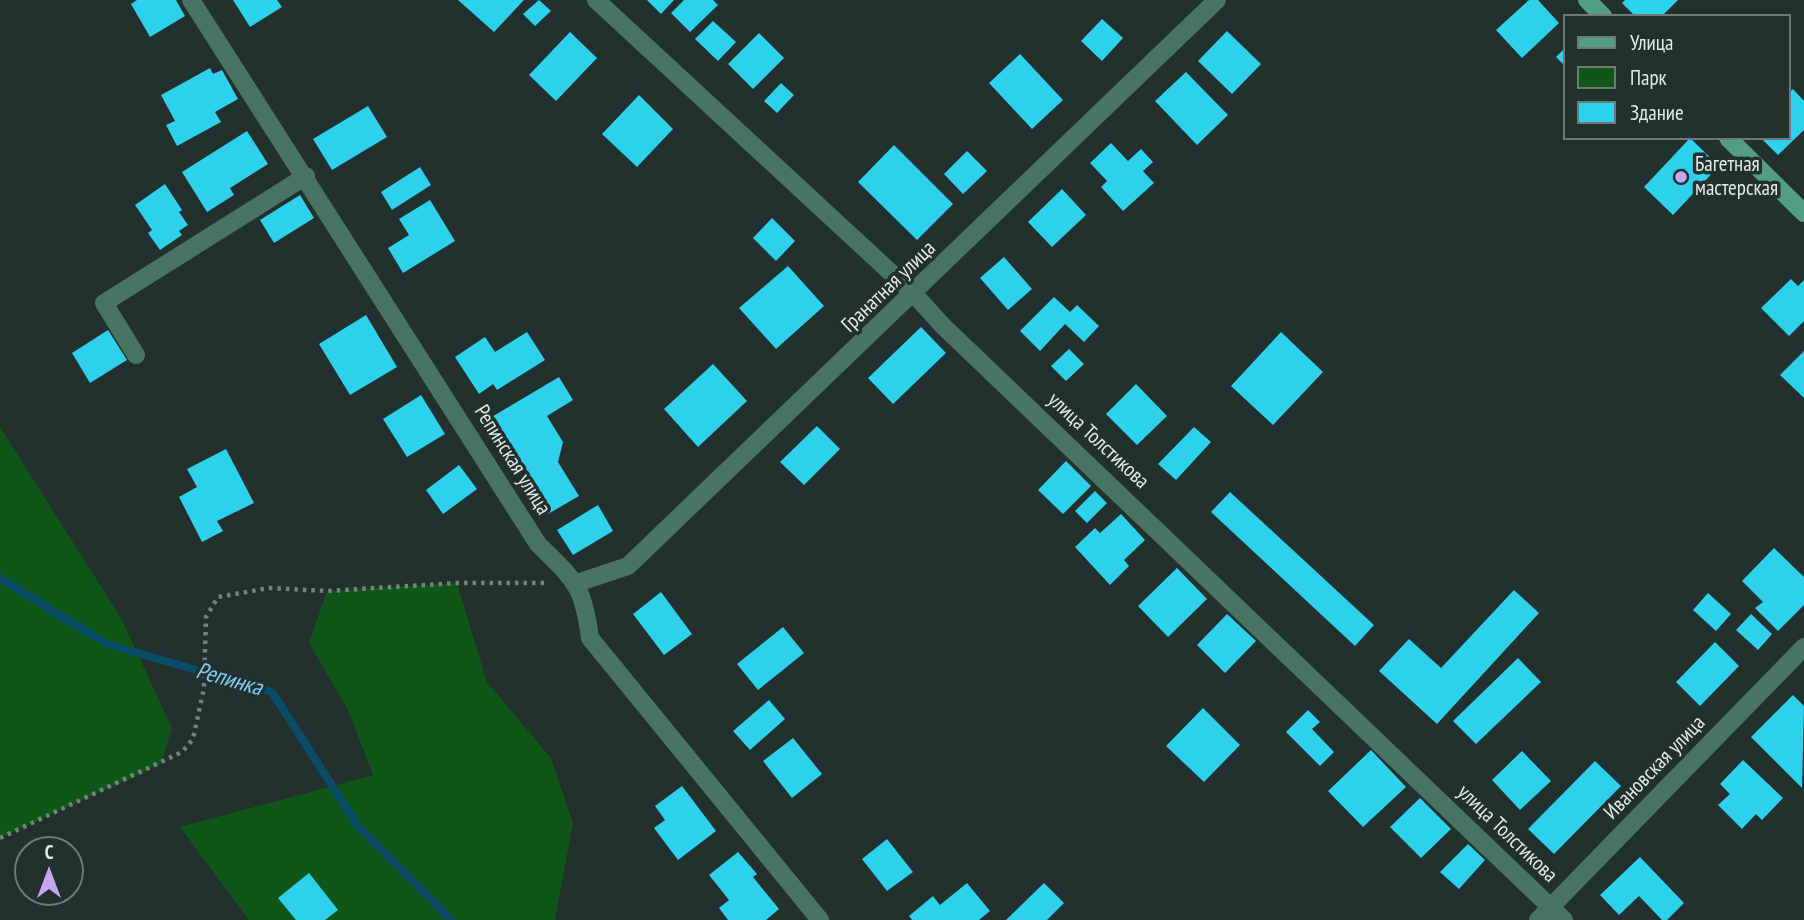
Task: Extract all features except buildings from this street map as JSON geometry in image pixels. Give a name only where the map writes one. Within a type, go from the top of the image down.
[{"type":"main road","points":[[1587,0],[1601,14]]},
{"type":"main road","points":[[1730,140],[1804,213]]},
{"type":"street","name":"Репинская улица","points":[[191,0],[306,176],[538,544],[577,583],[586,610],[590,638],[820,920]]},
{"type":"street","name":"улица Толстикова","points":[[596,0],[914,294],[943,326],[1545,914],[1564,920]]},
{"type":"street","name":"Гранатная улица","points":[[577,583],[628,566],[1217,0]]},
{"type":"street","points":[[136,355],[104,303],[306,176]]},
{"type":"street","name":"Ивановская улица","points":[[1545,914],[1804,647]]},
{"type":"path","points":[[0,838],[182,752],[193,739],[204,688],[206,617],[218,597],[269,588],[327,590],[457,583],[577,583]]},
{"type":"green space","points":[[0,427],[121,618],[172,728],[161,764],[0,838]]},
{"type":"green space","points":[[457,583],[487,682],[551,758],[573,823],[555,920],[249,920],[180,827],[373,775],[349,712],[309,643],[327,591]]},
{"type":"waterway","name":"Репинка","points":[[0,578],[107,644],[272,692],[358,826],[452,920]]},
{"type":"place","name":"Багетная мастерская","points":[[1681,177]]}]
